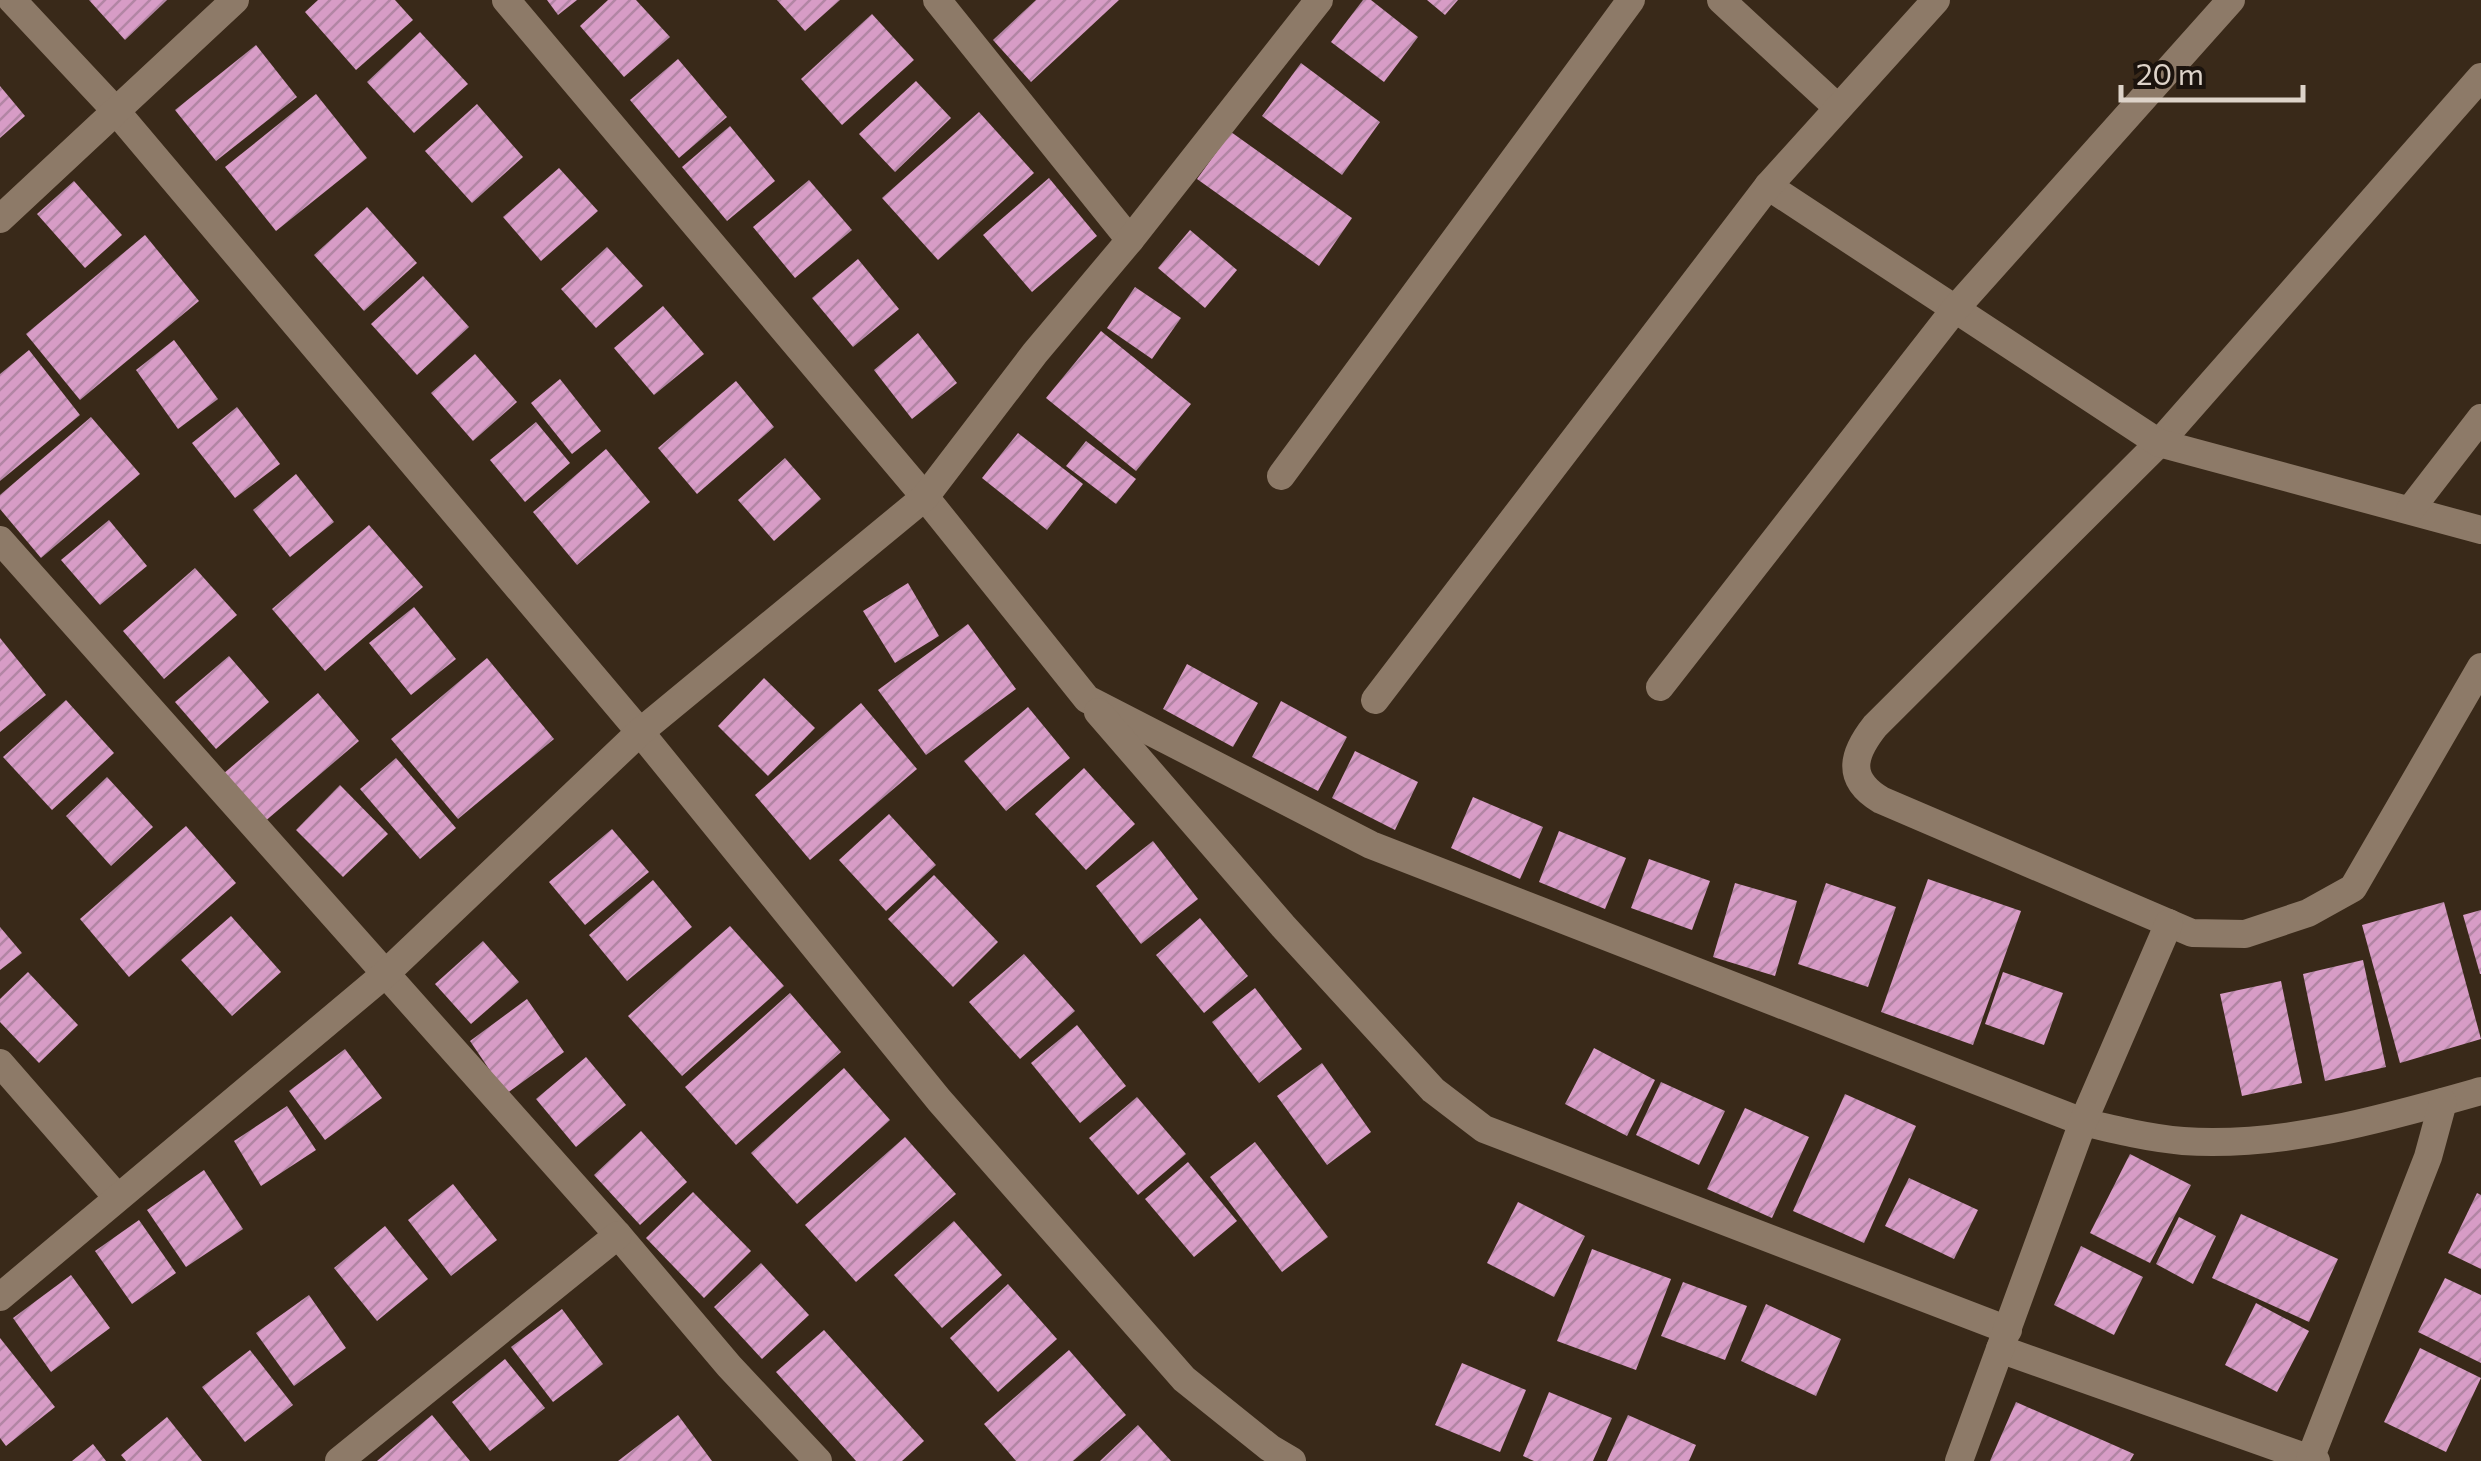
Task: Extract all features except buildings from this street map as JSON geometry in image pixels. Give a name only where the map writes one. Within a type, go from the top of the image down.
[{"type":"street","points":[[12,0],[115,110],[640,732],[939,1100],[1184,1379],[1292,1461]]},
{"type":"street","points":[[0,219],[235,0]]},
{"type":"street","points":[[506,0],[925,497],[1087,699],[1283,926],[1433,1090],[1484,1129],[2004,1340],[2313,1460],[2428,1157],[2443,1102]]},
{"type":"street","points":[[937,0],[1130,240]]},
{"type":"street","points":[[0,1297],[384,975],[640,732],[925,497],[1034,353],[1130,240],[1320,0]]},
{"type":"street","points":[[1281,476],[1631,0]]},
{"type":"street","points":[[1721,0],[1838,108]]},
{"type":"street","points":[[1375,700],[1768,186],[1936,0]]},
{"type":"street","points":[[1660,686],[1956,309],[2230,0]]},
{"type":"street","points":[[2481,77],[2159,442],[1875,726],[1862,742],[1856,777],[1866,792],[1880,800],[2192,933],[2245,934],[2308,913],[2353,888],[2481,667]]},
{"type":"street","points":[[1768,186],[2159,442],[2481,530]]},
{"type":"street","points":[[2410,510],[2481,418]]},
{"type":"street","points":[[0,540],[618,1235],[729,1366],[818,1461]]},
{"type":"street","points":[[1087,699],[1371,844],[2084,1122],[2183,1141],[2290,1136],[2481,1091]]},
{"type":"street","points":[[1959,1461],[2084,1122],[2169,923]]},
{"type":"street","points":[[0,1063],[117,1197]]},
{"type":"street","points":[[339,1461],[618,1235]]}]
